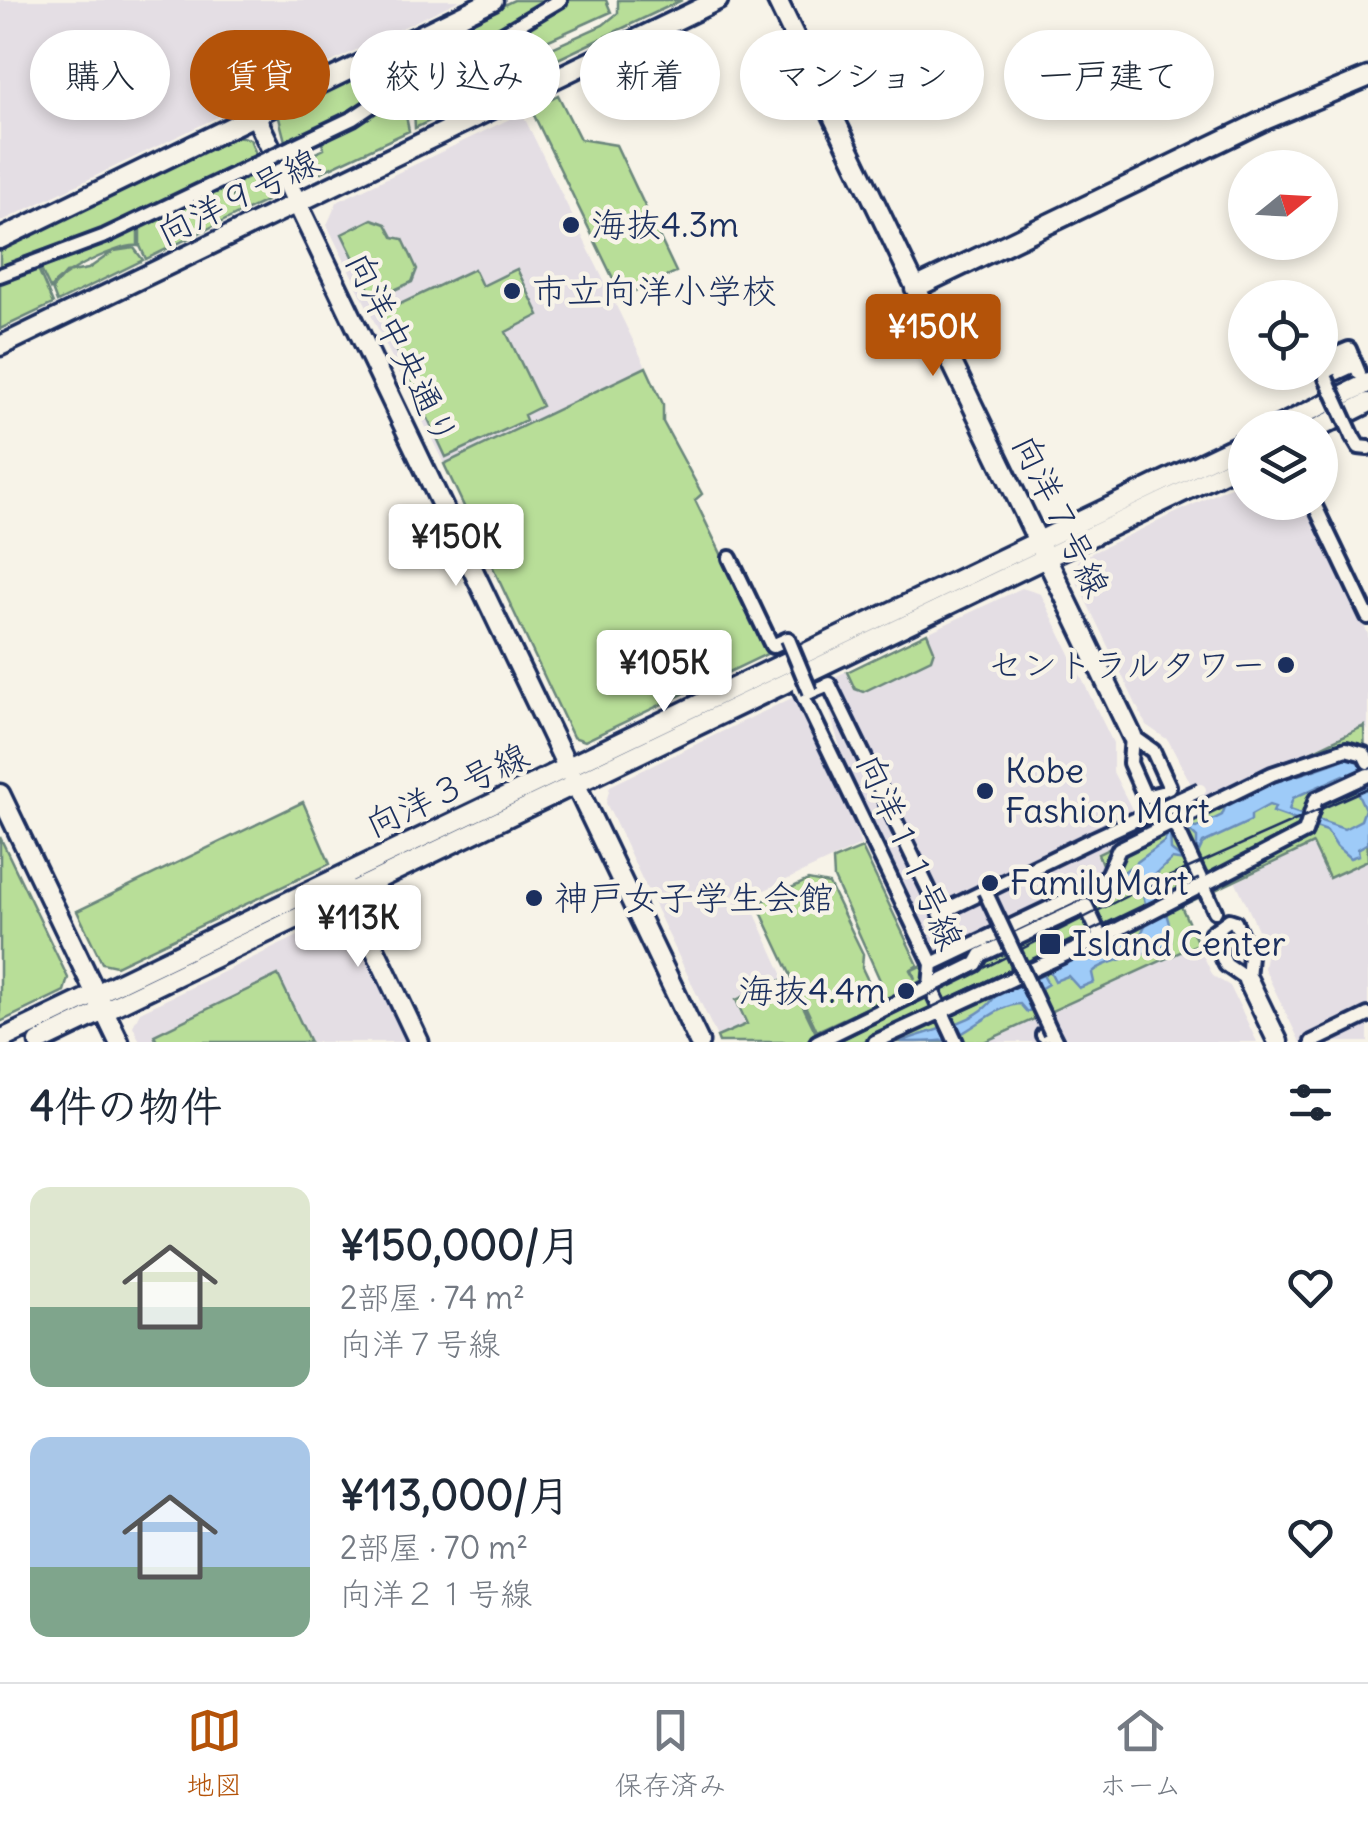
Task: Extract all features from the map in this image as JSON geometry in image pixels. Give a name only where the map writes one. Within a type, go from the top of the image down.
[{"type":"street","points":[[330,80],[494,0]]},
{"type":"street","points":[[0,275],[105,236],[353,118],[398,88],[490,42],[560,0]]},
{"type":"street","name":"向洋９号線","points":[[0,346],[718,0]]},
{"type":"street","name":"向洋７号線","points":[[777,0],[1132,736],[1153,751],[1169,786],[1165,792],[1144,797],[1130,763],[1132,736]]},
{"type":"street","points":[[915,288],[1267,118],[1368,77]]},
{"type":"street","points":[[0,239],[248,120]]},
{"type":"street","name":"向洋中央通り","points":[[258,120],[700,1042]]},
{"type":"street","points":[[1306,410],[1364,378],[1349,349],[1338,354]]},
{"type":"street","points":[[1338,363],[1346,360],[1350,367],[1338,372]]},
{"type":"street","points":[[1331,390],[1359,448],[1368,448]]},
{"type":"street","points":[[1338,418],[1368,403]]},
{"type":"street","name":"向洋３号線","points":[[0,1040],[100,1002],[344,886],[1042,549],[1228,451]]},
{"type":"street","name":"向洋３号線","points":[[1042,549],[1228,469]]},
{"type":"street","points":[[1321,520],[1368,617]]},
{"type":"street","name":"向洋１１号線","points":[[730,558],[772,646],[788,639],[805,691],[932,964],[930,986],[956,1042]]},
{"type":"street","points":[[805,691],[829,684],[942,915],[1200,790]]},
{"type":"street","points":[[817,1042],[976,964],[981,955],[1104,882],[1119,849],[1272,774],[1346,749],[1364,754],[1368,762]]},
{"type":"street","points":[[875,1042],[944,1017],[1306,832],[1316,799],[1368,775]]},
{"type":"street","points":[[0,794],[119,1042]]},
{"type":"street","points":[[1165,803],[1214,911]]},
{"type":"street","points":[[344,886],[419,1042]]},
{"type":"street","points":[[986,891],[1050,1036]]},
{"type":"street","points":[[932,964],[1054,913],[1086,906],[1100,938]]},
{"type":"street","points":[[1248,980],[1278,1042]]},
{"type":"street","points":[[39,1042],[100,1002]]},
{"type":"street","points":[[1312,1042],[1368,1015]]},
{"type":"shaded area","points":[[0,0],[460,0],[398,30],[350,30],[350,53],[330,63],[330,30],[190,30],[190,120],[211,120],[0,222]]},
{"type":"shaded area","name":"市立向洋小学校","points":[[507,120],[525,120],[646,367],[444,464],[327,225],[337,202]]},
{"type":"shaded area","points":[[1228,488],[1228,520],[1314,520],[1341,565],[1336,568],[1368,634],[1368,731],[1364,725],[1201,803],[1168,740],[1146,725],[1073,574],[1079,559]]},
{"type":"shaded area","points":[[1022,588],[1041,594],[1113,743],[1113,772],[1143,831],[1096,854],[1106,875],[932,959],[846,770],[822,683]]},
{"type":"shaded area","points":[[800,694],[834,768],[861,845],[748,898],[784,978],[734,999],[745,1024],[717,1037],[606,803],[610,786]]},
{"type":"shaded area","points":[[1314,844],[1329,879],[1368,861],[1368,1042],[1300,1042],[1264,968],[1267,949],[1236,882]]},
{"type":"shaded area","points":[[338,917],[346,918],[406,1042],[140,1042],[133,1026],[140,1012]]},
{"type":"shaded area","points":[[1198,944],[1213,976],[1230,986],[1257,1042],[986,1042]]},
{"type":"green space","points":[[514,0],[549,0],[497,30],[452,30]]},
{"type":"green space","points":[[569,0],[606,0],[611,12],[560,35],[560,30],[514,30]]},
{"type":"green space","points":[[618,0],[682,0],[619,30],[592,30],[618,13]]},
{"type":"green space","points":[[580,35],[580,49],[560,58],[560,44]]},
{"type":"green space","points":[[350,79],[350,114],[286,145],[280,120],[330,120],[330,89]]},
{"type":"green space","points":[[560,99],[580,139],[616,145],[676,272],[622,297],[536,120],[560,120]]},
{"type":"green space","points":[[351,120],[407,120],[409,131],[311,177],[300,174],[295,163],[324,149],[320,137]]},
{"type":"green space","points":[[415,120],[432,120],[415,128]]},
{"type":"green space","points":[[234,135],[250,139],[258,159],[118,228],[0,270],[0,249]]},
{"type":"green space","points":[[262,165],[272,186],[266,201],[245,211],[234,180]]},
{"type":"green space","points":[[221,187],[229,189],[240,213],[146,259],[140,246],[140,226]]},
{"type":"green space","points":[[372,219],[386,224],[393,237],[403,239],[417,269],[412,282],[374,299],[342,234]]},
{"type":"green space","points":[[138,226],[138,246],[118,249],[90,261],[50,289],[38,263]]},
{"type":"green space","points":[[134,248],[143,260],[57,302],[52,289],[66,273],[88,269],[114,251]]},
{"type":"green space","points":[[36,264],[53,304],[0,329],[0,279]]},
{"type":"green space","points":[[474,269],[482,286],[517,269],[539,315],[506,332],[542,406],[524,415],[526,420],[446,457],[379,314]]},
{"type":"green space","points":[[646,367],[663,404],[663,422],[702,494],[695,500],[769,653],[585,741],[573,737],[444,464]]},
{"type":"green space","points":[[927,633],[934,650],[931,659],[863,692],[855,689],[847,672]]},
{"type":"green space","points":[[1364,726],[1368,860],[1329,878],[1313,844],[1181,906],[1198,944],[984,1042],[719,1042],[717,1037],[747,1024],[736,1000],[784,979],[794,1002],[800,1000],[816,1033],[918,984],[817,1031],[761,912],[761,902],[808,880],[829,884],[863,954],[862,968],[874,993],[884,989],[834,878],[833,860],[862,848],[918,965],[910,970],[915,979],[912,970],[1107,877],[1098,854]]},
{"type":"green space","points":[[303,802],[330,864],[116,966],[102,963],[77,911]]},
{"type":"green space","points":[[0,837],[68,978],[64,991],[0,1022]]},
{"type":"green space","points":[[278,975],[310,1042],[157,1042],[154,1035]]},
{"type":"water","points":[[1348,757],[1361,761],[1368,774],[1368,843],[1358,849],[1359,855],[1350,858],[1327,831],[1273,812],[1275,807],[1269,805],[1251,815],[1251,821],[1203,843],[1197,856],[1197,838],[1184,825],[1196,828],[1222,815],[1228,800]],"holes":[[[1344,775],[1351,779],[1365,809],[1361,820],[1344,829],[1289,810],[1293,798]]]},
{"type":"water","points":[[1170,830],[1171,850],[1185,861],[1172,859],[1156,874],[1171,942],[1099,968],[1092,973],[1094,982],[1079,988],[1068,976],[1055,981],[1050,971],[1092,951],[1140,936],[1148,919],[1139,874],[1112,889],[1109,883],[1164,842]]},
{"type":"water","points":[[1043,975],[1048,984],[1038,990],[1041,1003],[1027,1012],[1020,1004],[1011,1005],[949,1040],[901,1042],[956,1024],[983,1010],[998,988],[1012,989]]},
{"type":"tram line","points":[[837,1042],[1137,891],[1368,788]]},
{"type":"tram line","points":[[918,1014],[1198,879]]},
{"type":"place","name":"海抜4.3m","points":[[571,225]]},
{"type":"place","name":"市立向洋小学校","points":[[512,291]]},
{"type":"place","name":"セントラルタワー","points":[[1286,665]]},
{"type":"place","name":"Kobe Fashion Mart","points":[[985,791]]},
{"type":"place","name":"FamilyMart","points":[[990,883]]},
{"type":"place","name":"神戸女子学生会館","points":[[534,898]]},
{"type":"place","name":"Island Center","points":[[1050,944]]},
{"type":"place","name":"海抜4.4m","points":[[906,991]]}]
